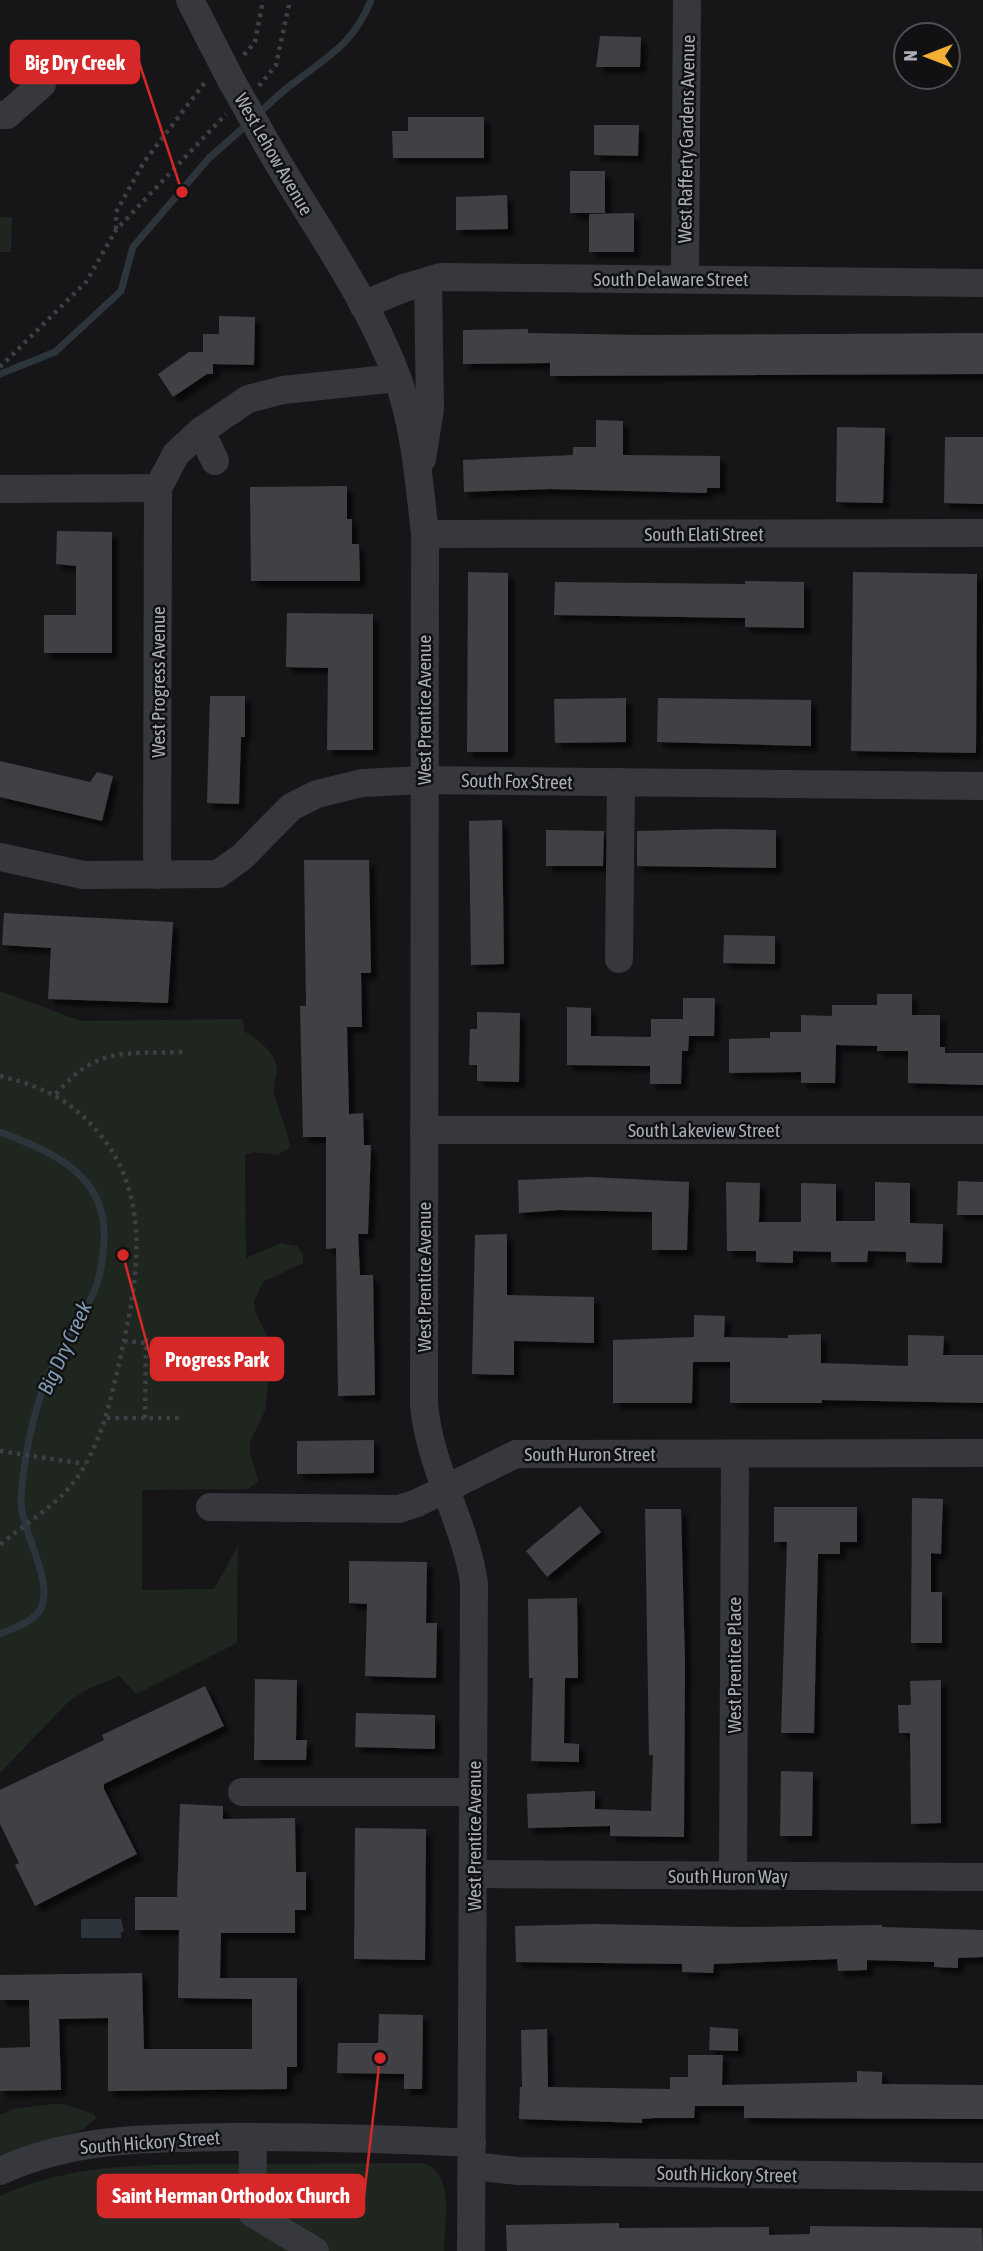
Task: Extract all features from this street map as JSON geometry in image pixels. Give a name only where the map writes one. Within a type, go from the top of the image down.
[{"type":"street","name":"West Lehow Avenue","points":[[190,0],[234,76],[267,144],[363,305]]},
{"type":"street","name":"West Rafferty Gardens Avenue","points":[[685,279],[687,0]]},
{"type":"street","points":[[0,115],[7,115],[41,84]]},
{"type":"street","name":"South Delaware Street","points":[[363,305],[441,277],[983,283]]},
{"type":"street","points":[[419,479],[430,409],[428,281]]},
{"type":"street","name":"West Prentice Avenue","points":[[363,305],[397,378],[419,479],[425,534],[424,1404],[430,1439],[469,1559],[474,1583],[471,2251]]},
{"type":"street","points":[[0,489],[158,488],[176,454],[201,431],[248,399],[283,390],[397,378]]},
{"type":"street","points":[[201,431],[215,461]]},
{"type":"street","name":"West Progress Avenue","points":[[157,875],[158,488]]},
{"type":"street","name":"South Elati Street","points":[[425,534],[983,533]]},
{"type":"street","name":"South Fox Street","points":[[0,857],[83,875],[206,875],[227,869],[281,815],[317,794],[362,783],[424,780],[983,786]]},
{"type":"street","points":[[619,959],[621,782]]},
{"type":"street","name":"South Lakeview Street","points":[[424,1130],[983,1130]]},
{"type":"street","name":"South Huron Street","points":[[210,1507],[399,1509],[516,1454],[983,1453]]},
{"type":"street","name":"West Prentice Place","points":[[733,1876],[736,1454]]},
{"type":"street","points":[[242,1792],[474,1792]]},
{"type":"street","name":"South Huron Way","points":[[474,1874],[983,1877]]},
{"type":"street","points":[[253,2137],[252,2213],[316,2251]]},
{"type":"street","name":"South Hickory Street","points":[[0,2171],[36,2155],[96,2142],[253,2137],[472,2154],[518,2171],[983,2177]]},
{"type":"path","points":[[116,230],[116,212],[145,162],[234,76],[255,42],[263,0]]},
{"type":"path","points":[[234,76],[276,65],[290,0]]},
{"type":"path","points":[[0,367],[69,301],[99,263],[116,230],[210,127],[229,111]]},
{"type":"path","points":[[56,1094],[70,1077],[94,1060],[126,1054],[183,1052]]},
{"type":"path","points":[[0,1076],[56,1094],[98,1132],[121,1164],[130,1186],[135,1207],[137,1252],[124,1341],[107,1418],[85,1464],[68,1489],[41,1516],[0,1545]]},
{"type":"path","points":[[145,1418],[146,1333]]},
{"type":"path","points":[[124,1341],[146,1343]]},
{"type":"path","points":[[107,1418],[179,1418]]},
{"type":"path","points":[[0,1451],[85,1464]]},
{"type":"shaded area","points":[[0,217],[12,217],[11,252],[0,252]]},
{"type":"shaded area","points":[[0,991],[81,1021],[243,1019],[244,1031],[266,1048],[274,1059],[277,1072],[274,1094],[290,1147],[278,1155],[255,1152],[245,1154],[246,1258],[281,1243],[297,1246],[303,1255],[303,1263],[263,1282],[254,1301],[255,1311],[272,1346],[265,1411],[250,1442],[258,1481],[248,1489],[142,1490],[142,1590],[214,1589],[238,1546],[237,1643],[136,1694],[119,1676],[86,1690],[68,1702],[0,1773]]},
{"type":"shaded area","points":[[81,1919],[121,1919],[124,1931],[121,1932],[121,1938],[81,1938]]},
{"type":"shaded area","points":[[63,2104],[94,2114],[96,2118],[84,2129],[0,2155],[0,2115],[14,2109]]},
{"type":"shaded area","points":[[423,2163],[433,2168],[444,2188],[444,2251],[0,2251],[0,2196],[57,2176],[146,2165]]},
{"type":"building","points":[[600,36],[641,37],[640,67],[596,67]]},
{"type":"building","points":[[408,117],[484,117],[484,158],[393,158],[392,131],[408,131]]},
{"type":"building","points":[[594,125],[639,125],[638,156],[594,155]]},
{"type":"building","points":[[570,171],[605,171],[605,213],[570,213]]},
{"type":"building","points":[[507,195],[508,229],[456,230],[456,197]]},
{"type":"building","points":[[634,213],[634,252],[589,252],[589,214]]},
{"type":"building","points":[[219,316],[255,317],[254,365],[213,364],[213,374],[207,374],[173,397],[158,374],[189,352],[203,352],[203,334],[219,334]]},
{"type":"building","points":[[528,329],[528,333],[644,335],[983,333],[983,374],[550,376],[550,363],[463,364],[463,330]]},
{"type":"building","points":[[596,420],[623,421],[623,455],[720,456],[720,488],[707,488],[707,493],[550,489],[464,492],[463,460],[573,455],[573,447],[596,447]]},
{"type":"building","points":[[837,427],[885,428],[883,503],[836,502]]},
{"type":"building","points":[[945,437],[983,437],[983,504],[944,503]]},
{"type":"building","points":[[347,486],[347,519],[352,519],[352,544],[359,544],[360,581],[251,581],[250,487]]},
{"type":"building","points":[[57,531],[112,532],[112,653],[44,653],[44,615],[76,615],[76,566],[56,564]]},
{"type":"building","points":[[468,572],[508,573],[508,752],[467,752]]},
{"type":"building","points":[[853,572],[977,574],[976,753],[851,751]]},
{"type":"building","points":[[745,581],[804,582],[804,628],[745,627],[745,618],[554,615],[555,582],[745,584]]},
{"type":"building","points":[[287,613],[373,614],[373,750],[327,750],[328,668],[286,667]]},
{"type":"building","points":[[210,696],[245,696],[245,737],[241,737],[239,804],[207,803]]},
{"type":"building","points":[[626,698],[626,742],[555,743],[554,699]]},
{"type":"building","points":[[658,698],[811,700],[811,746],[657,742]]},
{"type":"building","points":[[0,761],[90,782],[97,772],[113,776],[102,821],[0,797]]},
{"type":"building","points":[[502,820],[504,964],[471,965],[469,821]]},
{"type":"building","points":[[546,830],[604,831],[603,866],[546,866]]},
{"type":"building","points":[[776,830],[776,868],[637,866],[637,831]]},
{"type":"building","points":[[304,860],[369,860],[371,973],[361,973],[362,1027],[347,1027],[349,1114],[363,1113],[364,1145],[371,1145],[368,1234],[358,1234],[360,1275],[373,1275],[375,1395],[338,1396],[336,1248],[326,1249],[326,1137],[303,1137],[300,1006],[306,1006]]},
{"type":"building","points":[[4,913],[173,922],[168,1003],[48,999],[51,948],[2,945]]},
{"type":"building","points":[[724,935],[775,936],[775,964],[723,963]]},
{"type":"building","points":[[877,994],[912,994],[912,1015],[940,1015],[940,1047],[945,1047],[945,1053],[983,1053],[983,1085],[908,1083],[908,1051],[877,1051],[877,1046],[836,1045],[835,1083],[801,1083],[801,1072],[729,1073],[729,1039],[770,1038],[770,1032],[801,1032],[801,1015],[832,1016],[832,1005],[877,1005]]},
{"type":"building","points":[[683,998],[715,998],[714,1036],[689,1036],[688,1051],[682,1051],[681,1084],[650,1084],[650,1066],[567,1065],[567,1007],[591,1008],[591,1036],[651,1037],[651,1019],[683,1019]]},
{"type":"building","points":[[477,1012],[520,1013],[519,1082],[477,1081],[477,1065],[469,1065],[470,1029],[477,1029]]},
{"type":"building","points":[[590,1177],[689,1182],[687,1250],[652,1250],[652,1212],[560,1210],[519,1213],[518,1180]]},
{"type":"building","points":[[958,1181],[983,1182],[983,1215],[957,1215]]},
{"type":"building","points":[[726,1182],[760,1183],[759,1222],[801,1222],[801,1183],[836,1184],[836,1221],[875,1221],[875,1182],[910,1183],[910,1223],[943,1224],[942,1263],[906,1262],[906,1252],[868,1251],[867,1262],[831,1262],[831,1252],[793,1251],[793,1263],[756,1262],[756,1251],[727,1251]]},
{"type":"building","points":[[507,1234],[507,1295],[594,1297],[594,1343],[514,1341],[514,1375],[472,1374],[475,1235]]},
{"type":"building","points":[[694,1315],[725,1316],[724,1337],[788,1338],[788,1335],[821,1334],[821,1363],[908,1366],[908,1335],[944,1336],[943,1355],[983,1355],[983,1403],[822,1400],[822,1403],[730,1403],[730,1362],[693,1362],[692,1403],[613,1403],[613,1340],[694,1337]]},
{"type":"building","points":[[374,1440],[374,1473],[297,1474],[297,1441]]},
{"type":"building","points":[[912,1498],[943,1499],[941,1554],[931,1553],[931,1592],[942,1592],[942,1643],[911,1643]]},
{"type":"building","points":[[580,1506],[601,1532],[547,1577],[526,1551]]},
{"type":"building","points":[[774,1507],[857,1507],[857,1542],[840,1542],[840,1554],[818,1554],[814,1733],[781,1733],[787,1542],[774,1542]]},
{"type":"building","points":[[645,1509],[681,1509],[685,1663],[684,1837],[610,1836],[610,1826],[528,1828],[527,1794],[595,1791],[595,1809],[651,1811],[653,1755],[649,1755]]},
{"type":"building","points":[[349,1561],[427,1562],[426,1623],[437,1623],[436,1678],[365,1676],[367,1604],[349,1603]]},
{"type":"building","points":[[577,1598],[578,1678],[565,1678],[564,1743],[579,1744],[579,1762],[531,1761],[533,1678],[529,1678],[528,1599]]},
{"type":"building","points":[[255,1679],[297,1680],[296,1740],[307,1740],[306,1760],[254,1760]]},
{"type":"building","points":[[941,1680],[941,1823],[911,1824],[910,1733],[899,1733],[898,1705],[911,1705],[910,1681]]},
{"type":"building","points":[[205,1686],[224,1726],[104,1784],[104,1789],[137,1854],[35,1906],[15,1865],[19,1863],[0,1824],[0,1790],[104,1740],[102,1735]]},
{"type":"building","points":[[356,1713],[435,1715],[435,1749],[355,1747]]},
{"type":"building","points":[[781,1771],[813,1772],[812,1836],[780,1836]]},
{"type":"building","points":[[180,1804],[223,1806],[223,1819],[295,1818],[296,1872],[306,1872],[306,1910],[295,1910],[295,1933],[221,1933],[220,1978],[297,1978],[297,2067],[287,2067],[287,2089],[108,2091],[108,2018],[59,2019],[61,2090],[0,2091],[0,2048],[30,2047],[29,2000],[0,2000],[0,1975],[142,1973],[144,2049],[252,2049],[252,1999],[178,1998],[179,1930],[135,1930],[135,1897],[177,1897]]},
{"type":"building","points":[[355,1828],[426,1829],[425,1960],[354,1959]]},
{"type":"building","points":[[594,1924],[742,1927],[882,1925],[983,1930],[983,1957],[958,1958],[958,1968],[934,1967],[934,1962],[867,1960],[867,1970],[838,1971],[837,1959],[714,1964],[713,1973],[682,1972],[682,1964],[516,1962],[515,1926]]},
{"type":"building","points":[[379,2014],[423,2015],[422,2089],[404,2089],[404,2074],[337,2073],[338,2043],[378,2043]]},
{"type":"building","points":[[710,2027],[738,2029],[738,2051],[709,2050]]},
{"type":"building","points":[[547,2029],[548,2087],[670,2089],[670,2077],[688,2077],[688,2055],[723,2055],[722,2085],[857,2082],[857,2071],[882,2072],[882,2084],[983,2085],[983,2119],[744,2118],[744,2106],[695,2106],[694,2118],[642,2119],[642,2123],[519,2119],[522,2087],[521,2030]]},
{"type":"building","points":[[619,2223],[619,2228],[769,2227],[769,2235],[810,2234],[810,2226],[982,2228],[983,2251],[507,2251],[506,2225]]},
{"type":"waterway","name":"Big Dry Creek","points":[[258,114],[349,38],[371,0]]},
{"type":"waterway","name":"Big Dry Creek","points":[[0,374],[55,352],[121,291],[133,247],[209,158],[250,122]]},
{"type":"waterway","name":"Big Dry Creek","points":[[0,1132],[57,1158],[87,1183],[97,1199],[103,1218],[104,1241],[97,1285],[49,1374],[32,1426],[25,1461],[22,1511],[42,1575],[43,1603],[37,1614],[29,1620],[0,1634]]},
{"type":"place","name":"Big Dry Creek","points":[[182,192]]},
{"type":"place","name":"Progress Park","points":[[123,1255]]},
{"type":"place","name":"Saint Herman Orthodox Church","points":[[380,2058]]}]
